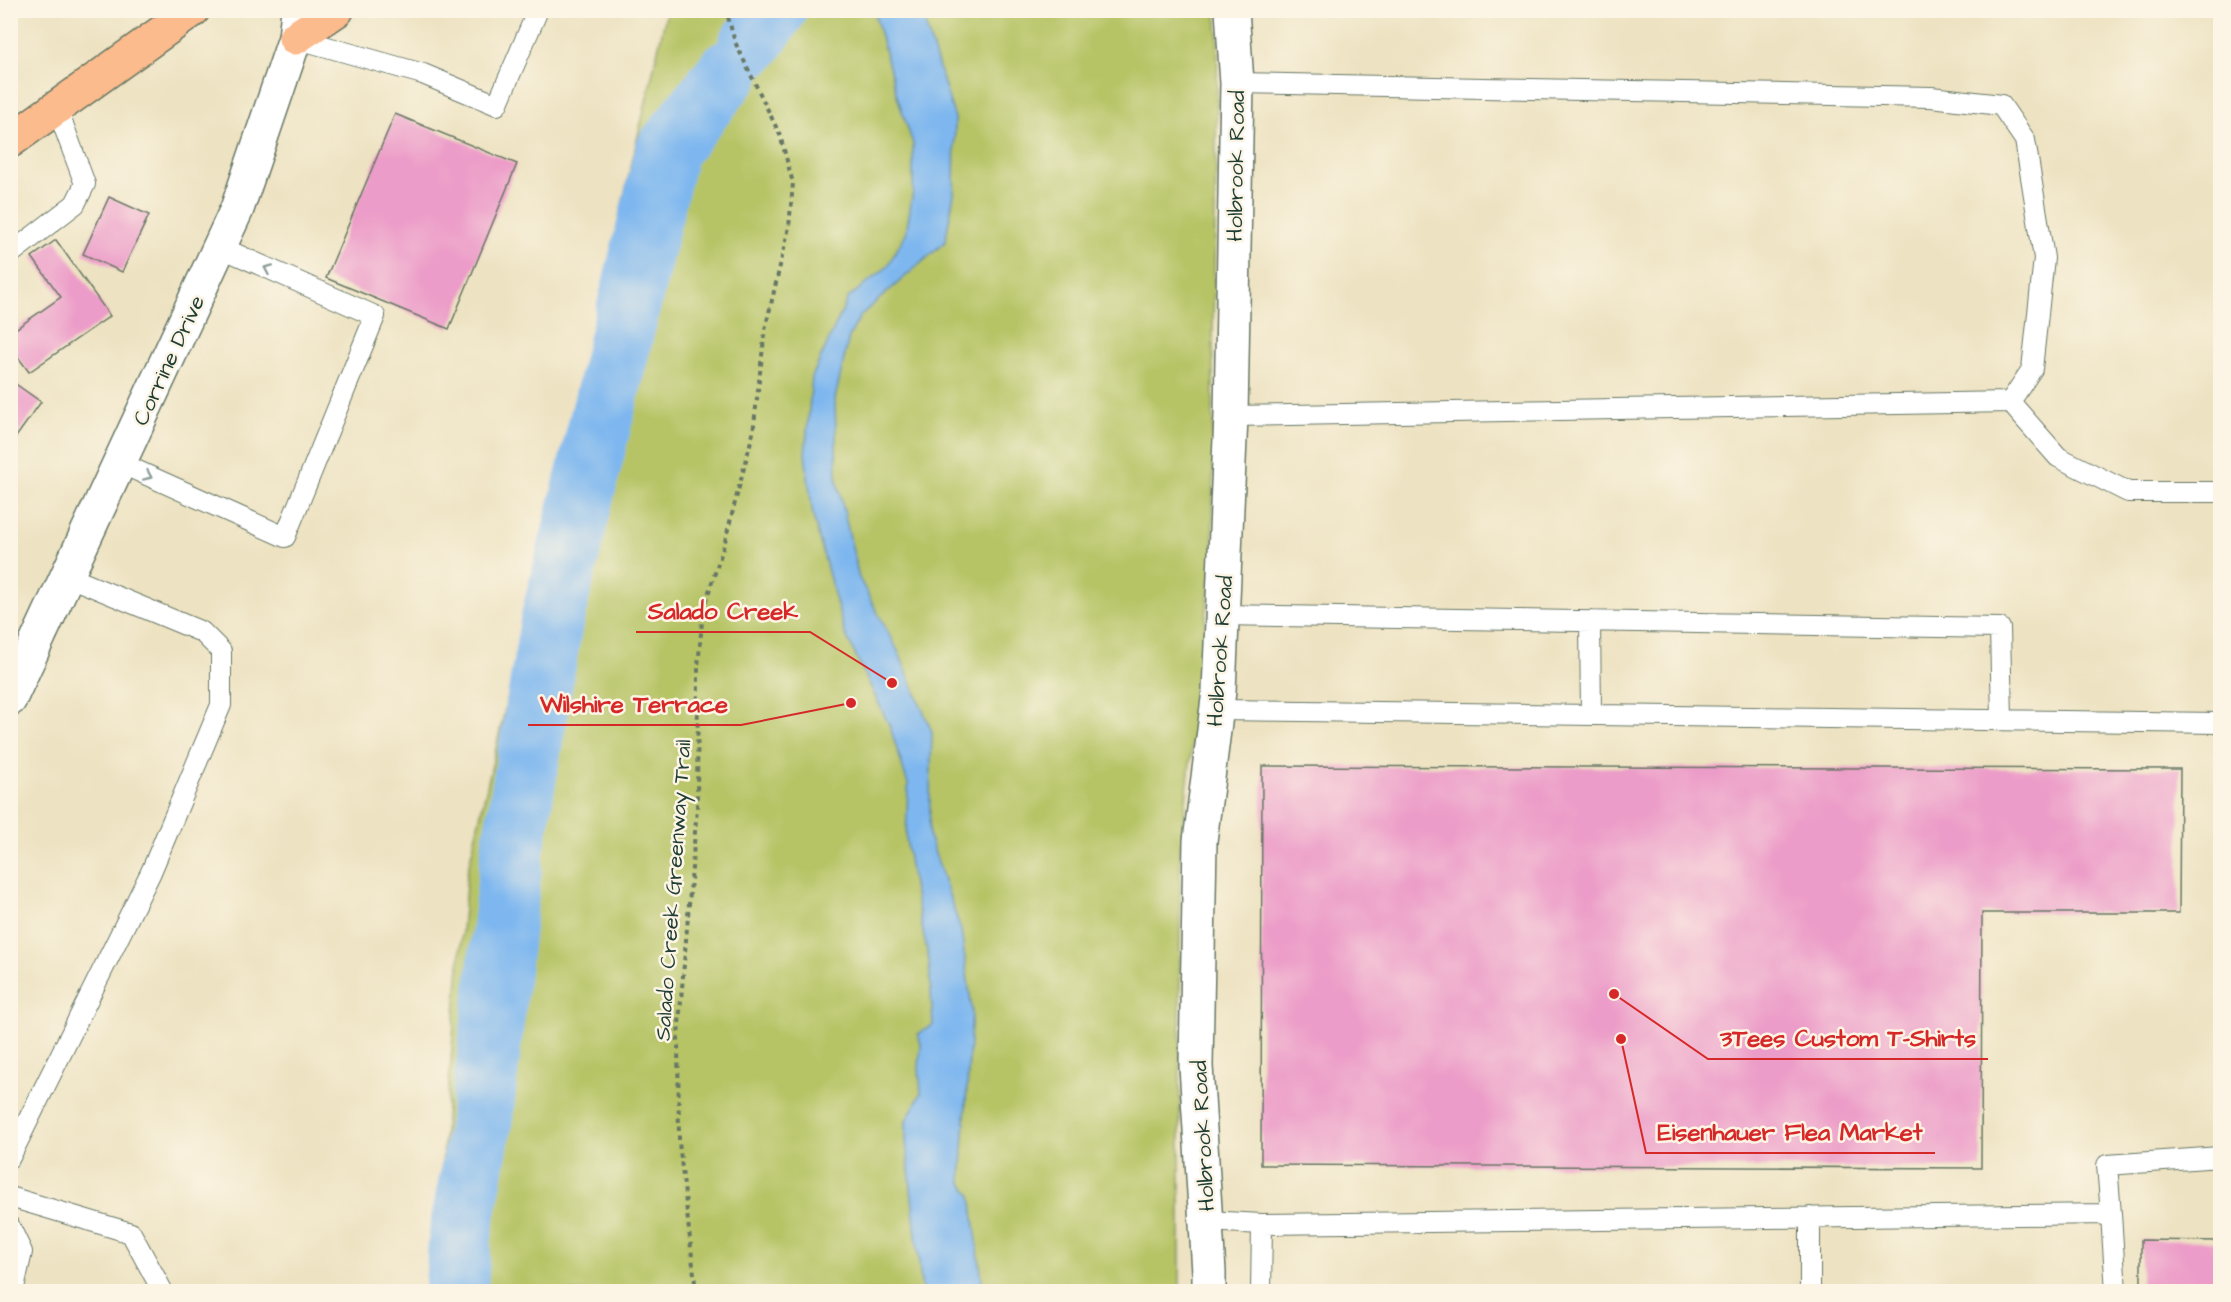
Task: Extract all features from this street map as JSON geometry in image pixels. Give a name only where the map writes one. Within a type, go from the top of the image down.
[{"type":"main road","points":[[10,141],[193,10]]},
{"type":"main road","points":[[297,24],[337,10]]},
{"type":"street","name":"Holbrook Road","points":[[1209,1292],[1196,1066],[1200,841],[1217,710],[1232,416],[1237,82],[1232,10]]},
{"type":"street","name":"Corrine Drive","points":[[10,699],[237,209],[254,163],[297,24]]},
{"type":"lane","points":[[297,24],[497,105],[538,10]]},
{"type":"lane","points":[[1237,82],[1931,97],[2001,105],[2025,140],[2044,258],[2032,369],[2010,402]]},
{"type":"lane","points":[[10,254],[75,204],[85,184],[57,108]]},
{"type":"lane","points":[[120,463],[285,537],[375,316],[220,247]]},
{"type":"lane","points":[[1232,416],[2010,402],[2058,457],[2128,492],[2220,492]]},
{"type":"lane","points":[[10,1157],[151,872],[221,705],[221,651],[202,632],[68,576]]},
{"type":"lane","points":[[1223,615],[2000,628],[2002,720]]},
{"type":"lane","points":[[1590,621],[1591,714]]},
{"type":"lane","points":[[1217,710],[2220,723]]},
{"type":"lane","points":[[2116,1292],[2107,1165],[2220,1157]]},
{"type":"lane","points":[[10,1197],[131,1233],[163,1292]]},
{"type":"lane","points":[[1206,1221],[1262,1224],[2111,1214]]},
{"type":"lane","points":[[1810,1217],[1810,1292]]},
{"type":"lane","points":[[1261,1292],[1262,1224]]},
{"type":"lane","points":[[10,1227],[22,1252],[13,1292]]},
{"type":"path","name":"Salado Creek Greenway Trail","points":[[696,1292],[679,1142],[678,1036],[697,808],[698,667],[703,610],[724,545],[753,433],[765,330],[789,228],[793,183],[780,135],[735,42],[726,10]]},
{"type":"green space","points":[[667,11],[1216,11],[1218,37],[1213,331],[1213,553],[1180,854],[1180,1291],[431,1292],[467,873]]},
{"type":"water","points":[[874,11],[923,11],[955,118],[954,194],[945,242],[861,315],[849,337],[835,399],[837,480],[859,578],[898,651],[932,732],[929,836],[961,930],[972,1010],[961,1182],[971,1195],[985,1291],[922,1291],[906,1142],[906,1121],[921,1093],[919,1068],[921,1044],[918,1034],[933,1025],[929,960],[906,839],[908,784],[890,727],[844,631],[813,516],[805,454],[812,377],[848,298],[887,267],[906,233],[913,191],[913,144],[897,96]]},
{"type":"building","points":[[395,114],[517,164],[449,329],[326,278]]},
{"type":"building","points":[[109,197],[149,215],[122,272],[83,254]]},
{"type":"building","points":[[56,240],[110,316],[29,372],[10,346],[10,333],[61,297],[32,257]]},
{"type":"building","points":[[10,380],[41,402],[16,437],[10,433]]},
{"type":"building","points":[[1262,766],[2180,769],[2179,913],[1982,913],[1981,1168],[1261,1165]]},
{"type":"building","points":[[2141,1240],[2220,1241],[2220,1292],[2141,1292]]},
{"type":"waterway","points":[[750,45],[775,10]]},
{"type":"waterway","points":[[456,1292],[460,1237],[481,1121],[512,854],[552,620],[667,150],[729,71]]},
{"type":"place","name":"Salado Creek","points":[[892,683]]},
{"type":"place","name":"Wilshire Terrace","points":[[851,703]]},
{"type":"place","name":"3Tees Custom T-Shirts","points":[[1614,994]]},
{"type":"place","name":"Eisenhauer Flea Market","points":[[1621,1039]]}]
